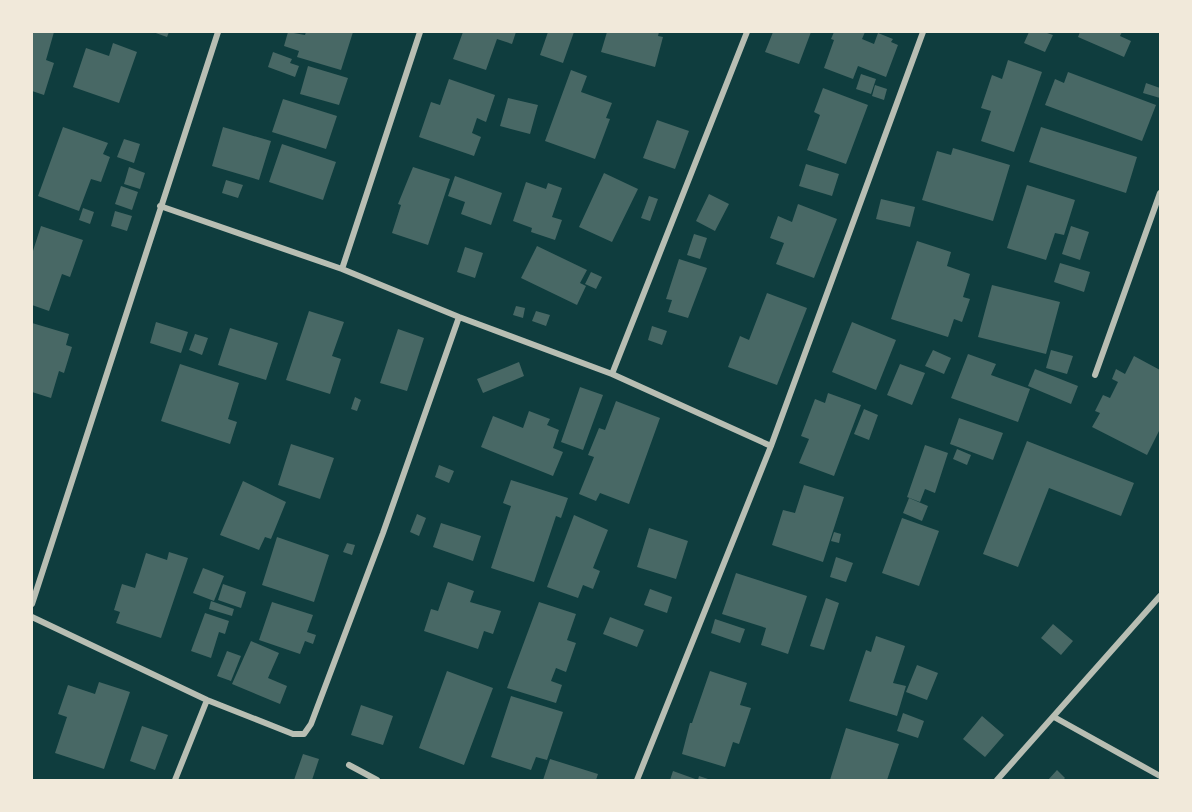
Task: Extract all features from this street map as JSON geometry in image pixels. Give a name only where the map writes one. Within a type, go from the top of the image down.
[{"type":"street","points":[[32,604],[218,32]]},
{"type":"street","points":[[342,268],[420,32]]},
{"type":"street","points":[[612,374],[747,32]]},
{"type":"street","points":[[637,780],[771,446],[923,32]]},
{"type":"street","points":[[1095,375],[1161,193]]},
{"type":"street","points":[[160,206],[342,268],[459,317],[612,374],[771,446]]},
{"type":"street","points":[[32,618],[207,700],[294,734],[303,734],[311,724],[383,533],[459,317]]},
{"type":"street","points":[[997,780],[1161,596]]},
{"type":"street","points":[[175,780],[207,700]]},
{"type":"street","points":[[1054,717],[1161,776]]},
{"type":"street","points":[[349,765],[376,780]]},
{"type":"building","points":[[32,32],[54,32],[46,60],[54,63],[44,95],[32,91]]},
{"type":"building","points":[[153,32],[169,32],[167,37]]},
{"type":"building","points":[[288,32],[305,35],[306,32],[353,32],[341,70],[297,57],[299,51],[284,46]]},
{"type":"building","points":[[463,32],[516,32],[512,44],[497,39],[486,70],[453,59]]},
{"type":"building","points":[[548,32],[574,32],[563,63],[540,55]]},
{"type":"building","points":[[607,32],[659,32],[658,36],[663,37],[655,67],[601,52]]},
{"type":"building","points":[[773,32],[811,32],[799,64],[765,52]]},
{"type":"building","points":[[834,32],[865,32],[862,39],[874,44],[878,33],[893,39],[891,42],[898,45],[886,77],[858,66],[853,79],[824,68],[834,40],[831,39]]},
{"type":"building","points":[[1029,32],[1044,32],[1053,35],[1045,52],[1024,43]]},
{"type":"building","points":[[1080,32],[1122,32],[1120,36],[1131,41],[1124,57],[1078,37]]},
{"type":"building","points":[[113,43],[137,52],[119,103],[73,87],[86,48],[109,56]]},
{"type":"building","points":[[273,52],[292,59],[290,63],[299,66],[295,77],[268,67]]},
{"type":"building","points":[[1008,60],[1042,72],[1014,152],[981,141],[991,111],[981,108],[992,75],[1002,79]]},
{"type":"building","points":[[308,66],[348,78],[339,105],[300,94]]},
{"type":"building","points":[[571,70],[587,76],[581,92],[612,103],[606,118],[610,119],[595,159],[545,141]]},
{"type":"building","points":[[1068,72],[1156,105],[1142,141],[1045,105],[1055,79],[1064,83]]},
{"type":"building","points":[[861,74],[876,79],[871,94],[856,89]]},
{"type":"building","points":[[449,79],[495,95],[486,122],[477,118],[472,133],[481,137],[474,156],[419,137],[431,102],[440,105]]},
{"type":"building","points":[[1146,83],[1160,88],[1160,98],[1143,93]]},
{"type":"building","points":[[875,85],[887,89],[884,100],[872,96]]},
{"type":"building","points":[[823,88],[868,105],[846,164],[807,150],[820,115],[814,112]]},
{"type":"building","points":[[508,98],[538,105],[530,134],[500,126]]},
{"type":"building","points":[[283,99],[337,116],[326,149],[272,132]]},
{"type":"building","points":[[657,120],[689,131],[675,169],[643,158]]},
{"type":"building","points":[[63,127],[108,143],[103,154],[110,157],[101,182],[91,179],[79,211],[38,196]]},
{"type":"building","points":[[223,127],[271,141],[259,180],[212,166]]},
{"type":"building","points":[[1041,127],[1137,157],[1126,193],[1029,162]]},
{"type":"building","points":[[124,139],[140,144],[134,163],[117,157]]},
{"type":"building","points":[[282,144],[336,162],[323,200],[269,182]]},
{"type":"building","points":[[953,148],[1010,165],[993,221],[922,200],[937,151],[951,155]]},
{"type":"building","points":[[806,164],[839,174],[832,196],[799,186]]},
{"type":"building","points":[[129,167],[145,173],[140,189],[124,184]]},
{"type":"building","points":[[413,167],[450,179],[428,245],[392,233],[401,205],[398,204]]},
{"type":"building","points":[[604,173],[638,189],[612,242],[579,227]]},
{"type":"building","points":[[455,176],[502,193],[491,225],[461,214],[465,202],[448,196]]},
{"type":"building","points":[[226,180],[243,185],[238,198],[222,193]]},
{"type":"building","points":[[526,182],[546,189],[548,183],[562,188],[552,217],[562,220],[555,240],[531,232],[532,228],[513,221]]},
{"type":"building","points":[[1027,185],[1075,200],[1064,235],[1055,233],[1046,260],[1007,248]]},
{"type":"building","points":[[121,186],[138,192],[132,210],[115,204]]},
{"type":"building","points":[[709,194],[729,204],[715,231],[696,221]]},
{"type":"building","points":[[649,196],[658,199],[650,221],[641,218]]},
{"type":"building","points":[[881,199],[915,207],[910,227],[876,219]]},
{"type":"building","points":[[798,204],[837,219],[814,278],[776,264],[784,243],[770,238],[778,216],[792,222]]},
{"type":"building","points":[[83,208],[94,212],[90,224],[79,220]]},
{"type":"building","points":[[115,211],[132,216],[127,231],[111,226]]},
{"type":"building","points":[[41,226],[83,240],[70,277],[62,274],[49,311],[32,305],[32,254]]},
{"type":"building","points":[[1071,226],[1089,232],[1080,260],[1062,254]]},
{"type":"building","points":[[694,234],[707,238],[700,259],[687,255]]},
{"type":"building","points":[[917,241],[951,252],[947,266],[970,274],[963,297],[970,299],[962,322],[954,319],[948,337],[891,319]]},
{"type":"building","points":[[537,246],[587,270],[580,283],[586,286],[577,305],[521,278]]},
{"type":"building","points":[[465,247],[483,253],[475,278],[457,272]]},
{"type":"building","points":[[679,259],[707,268],[688,318],[668,312],[672,300],[666,299]]},
{"type":"building","points":[[1060,263],[1090,272],[1084,292],[1054,282]]},
{"type":"building","points":[[591,272],[602,277],[596,289],[585,284]]},
{"type":"building","points":[[992,285],[1060,302],[1046,354],[978,337]]},
{"type":"building","points":[[767,293],[807,308],[777,385],[728,367],[740,336],[749,340]]},
{"type":"building","points":[[516,306],[525,308],[523,318],[513,315]]},
{"type":"building","points":[[309,311],[344,322],[332,356],[341,359],[330,394],[286,380]]},
{"type":"building","points":[[536,311],[550,315],[546,326],[532,321]]},
{"type":"building","points":[[156,322],[188,332],[181,353],[150,343]]},
{"type":"building","points":[[852,322],[896,340],[876,390],[832,372]]},
{"type":"building","points":[[32,323],[69,334],[66,345],[72,347],[64,373],[59,371],[51,398],[32,392]]},
{"type":"building","points":[[652,326],[667,331],[662,345],[648,340]]},
{"type":"building","points":[[230,328],[278,343],[266,380],[218,365]]},
{"type":"building","points":[[398,329],[424,338],[407,391],[380,383]]},
{"type":"building","points":[[195,334],[208,338],[202,355],[189,350]]},
{"type":"building","points":[[933,350],[951,358],[944,374],[925,366]]},
{"type":"building","points":[[1051,350],[1073,356],[1067,374],[1046,368]]},
{"type":"building","points":[[968,354],[996,364],[991,375],[1030,389],[1018,422],[951,398]]},
{"type":"building","points":[[1134,356],[1160,370],[1160,429],[1147,455],[1092,427],[1100,413],[1095,411],[1103,395],[1110,398],[1118,382],[1112,379],[1116,369],[1125,374]]},
{"type":"building","points":[[519,362],[524,376],[483,393],[477,379]]},
{"type":"building","points":[[180,364],[239,383],[228,419],[237,422],[230,444],[161,421]]},
{"type":"building","points":[[900,364],[925,373],[912,405],[887,395]]},
{"type":"building","points":[[1035,369],[1078,386],[1071,404],[1028,386]]},
{"type":"building","points":[[580,387],[603,395],[583,450],[561,442]]},
{"type":"building","points":[[828,393],[861,405],[834,476],[799,463],[809,439],[801,436],[815,399],[825,403]]},
{"type":"building","points":[[355,397],[361,400],[357,411],[351,409]]},
{"type":"building","points":[[616,401],[660,418],[629,504],[600,493],[596,501],[579,494],[594,457],[588,455],[599,428],[605,430]]},
{"type":"building","points":[[864,409],[878,415],[869,440],[854,434]]},
{"type":"building","points":[[529,411],[550,419],[547,425],[559,430],[553,448],[563,452],[553,476],[481,447],[493,416],[523,428]]},
{"type":"building","points":[[959,418],[1003,433],[993,460],[950,444]]},
{"type":"building","points":[[1027,441],[1134,483],[1121,516],[1049,488],[1018,567],[983,554]]},
{"type":"building","points":[[291,444],[334,458],[320,499],[278,485]]},
{"type":"building","points":[[925,445],[948,453],[935,493],[925,489],[920,502],[907,497]]},
{"type":"building","points":[[957,449],[971,455],[967,465],[953,459]]},
{"type":"building","points":[[439,465],[454,471],[449,483],[435,477]]},
{"type":"building","points":[[511,480],[568,498],[561,518],[556,516],[534,582],[491,568],[511,506],[503,503]]},
{"type":"building","points":[[243,481],[286,502],[271,539],[265,537],[259,550],[220,535]]},
{"type":"building","points":[[804,485],[844,497],[823,562],[772,545],[783,510],[795,513]]},
{"type":"building","points":[[909,498],[928,506],[922,521],[903,513]]},
{"type":"building","points":[[417,514],[426,518],[419,536],[410,532]]},
{"type":"building","points":[[574,515],[608,530],[593,568],[600,571],[593,589],[583,585],[578,598],[547,587]]},
{"type":"building","points":[[902,518],[939,531],[919,586],[882,573]]},
{"type":"building","points":[[441,523],[481,536],[473,561],[433,547]]},
{"type":"building","points":[[649,528],[688,541],[676,579],[637,567]]},
{"type":"building","points":[[834,532],[841,534],[839,543],[831,541]]},
{"type":"building","points":[[277,537],[329,555],[314,602],[262,585]]},
{"type":"building","points":[[347,543],[355,545],[352,555],[343,552]]},
{"type":"building","points":[[169,552],[188,558],[161,638],[116,623],[120,612],[114,610],[122,584],[135,588],[146,553],[167,560]]},
{"type":"building","points":[[836,557],[853,563],[846,582],[830,577]]},
{"type":"building","points":[[203,568],[224,576],[214,601],[193,593]]},
{"type":"building","points":[[736,573],[807,596],[788,654],[761,645],[766,628],[722,614]]},
{"type":"building","points":[[448,582],[474,591],[470,602],[501,611],[493,634],[484,631],[478,649],[424,631],[431,609],[438,611]]},
{"type":"building","points":[[223,584],[246,592],[241,608],[218,600]]},
{"type":"building","points":[[650,589],[672,597],[667,613],[644,605]]},
{"type":"building","points":[[826,598],[839,603],[824,650],[810,646]]},
{"type":"building","points":[[211,601],[234,609],[232,616],[209,609]]},
{"type":"building","points":[[272,602],[313,615],[307,632],[316,635],[313,644],[305,641],[300,654],[259,640]]},
{"type":"building","points":[[539,602],[576,614],[567,640],[576,643],[566,672],[556,668],[551,681],[562,685],[556,703],[507,688]]},
{"type":"building","points":[[205,613],[229,621],[225,634],[219,632],[211,658],[191,651]]},
{"type":"building","points":[[610,617],[644,630],[637,647],[603,634]]},
{"type":"building","points":[[715,619],[745,629],[740,643],[711,633]]},
{"type":"building","points":[[1053,624],[1073,641],[1061,655],[1041,638]]},
{"type":"building","points":[[876,636],[905,646],[893,683],[906,686],[897,716],[849,701],[866,650],[871,652]]},
{"type":"building","points":[[251,641],[279,653],[268,678],[287,686],[280,704],[232,684]]},
{"type":"building","points":[[227,651],[241,656],[231,681],[217,676]]},
{"type":"building","points":[[917,665],[938,673],[927,700],[906,692]]},
{"type":"building","points":[[447,671],[493,688],[464,765],[419,748]]},
{"type":"building","points":[[710,671],[747,683],[740,705],[751,708],[739,744],[733,742],[725,767],[682,754],[690,723],[692,723]]},
{"type":"building","points":[[99,682],[130,692],[104,769],[55,753],[67,717],[58,714],[68,685],[95,694]]},
{"type":"building","points":[[511,696],[563,712],[547,760],[536,757],[531,770],[491,757]]},
{"type":"building","points":[[361,705],[393,716],[383,745],[351,735]]},
{"type":"building","points":[[903,713],[924,721],[918,738],[897,731]]},
{"type":"building","points":[[982,716],[1004,735],[985,757],[963,739]]},
{"type":"building","points":[[142,726],[168,735],[155,770],[130,761]]},
{"type":"building","points":[[846,728],[899,744],[887,780],[830,780]]},
{"type":"building","points":[[303,754],[319,759],[312,780],[294,780]]},
{"type":"building","points":[[550,759],[598,774],[596,780],[543,780]]},
{"type":"building","points":[[1057,770],[1065,778],[1048,780]]},
{"type":"building","points":[[673,771],[698,780],[670,780]]},
{"type":"building","points":[[699,776],[711,780],[698,780]]}]
